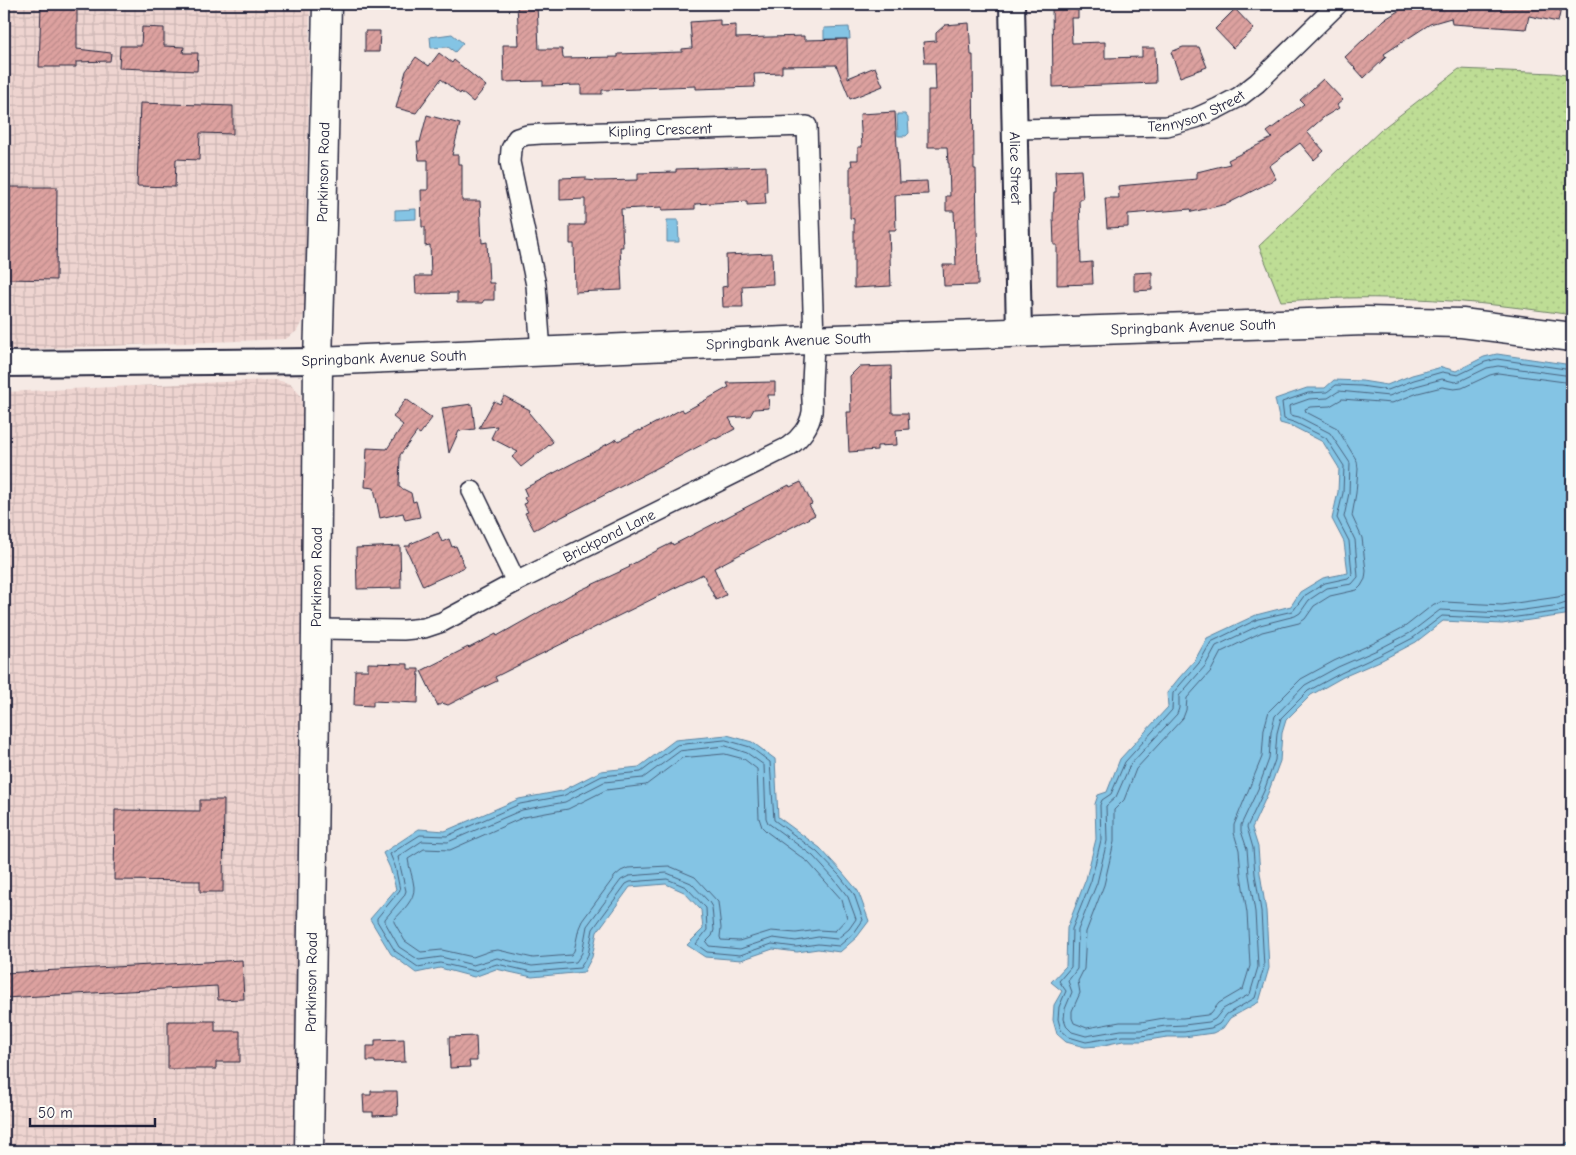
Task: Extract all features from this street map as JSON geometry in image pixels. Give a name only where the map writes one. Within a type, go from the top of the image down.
[{"type":"main road","name":"Parkinson Road","points":[[309,1151],[318,361],[323,215],[326,4]]},
{"type":"main road","name":"Springbank Avenue South","points":[[318,361],[1019,332],[1355,321],[1419,321],[1470,324],[1572,337]]},
{"type":"street","name":"Alice Street","points":[[1012,4],[1019,332]]},
{"type":"street","name":"Tennyson Street","points":[[1015,130],[1167,126],[1196,118],[1239,97],[1258,83],[1333,5]]},
{"type":"street","name":"Kipling Crescent","points":[[541,352],[536,285],[510,162],[511,149],[517,138],[528,134],[807,126],[814,340]]},
{"type":"street","name":"Brickpond Lane","points":[[316,629],[397,630],[424,628],[447,620],[516,582],[791,446],[808,425],[812,411],[814,340]]},
{"type":"street","name":"Springbank Avenue South","points":[[4,364],[318,361]]},
{"type":"street","points":[[472,491],[516,582]]},
{"type":"shaded area","points":[[4,4],[310,4],[305,309],[297,331],[286,339],[4,350]]},
{"type":"shaded area","points":[[277,380],[291,384],[301,396],[303,408],[300,1151],[4,1151],[4,392]]},
{"type":"green space","points":[[1459,69],[1553,73],[1572,76],[1572,315],[1433,300],[1347,298],[1281,301],[1259,246],[1382,129]]},
{"type":"water","points":[[849,27],[850,39],[824,39],[824,28]]},
{"type":"water","points":[[452,34],[463,43],[455,52],[448,47],[431,48],[430,37]]},
{"type":"water","points":[[897,114],[905,114],[908,118],[909,133],[906,136],[898,136]]},
{"type":"water","points":[[416,209],[416,219],[395,220],[395,210]]},
{"type":"water","points":[[667,220],[678,220],[679,242],[667,242]]},
{"type":"water","points":[[1497,354],[1572,365],[1572,611],[1565,615],[1502,624],[1443,621],[1416,642],[1382,660],[1343,677],[1311,695],[1286,720],[1282,733],[1280,761],[1252,828],[1258,847],[1266,911],[1269,968],[1259,1002],[1230,1018],[1223,1028],[1213,1033],[1142,1041],[1123,1041],[1085,1047],[1066,1042],[1057,1034],[1053,1020],[1054,1005],[1062,991],[1051,982],[1066,966],[1067,928],[1086,879],[1096,839],[1095,804],[1098,795],[1107,792],[1120,759],[1168,707],[1167,693],[1195,660],[1207,638],[1256,615],[1291,606],[1300,592],[1323,578],[1348,573],[1344,542],[1332,519],[1338,492],[1339,468],[1323,442],[1294,427],[1280,423],[1275,399],[1307,388],[1325,388],[1334,380],[1362,381],[1387,385],[1412,375],[1442,367],[1456,371],[1484,357]]},
{"type":"water","points":[[727,735],[752,742],[775,759],[778,817],[820,848],[858,891],[869,921],[857,937],[840,952],[818,949],[797,952],[773,949],[741,960],[705,957],[687,945],[703,929],[701,910],[684,892],[666,884],[630,887],[597,932],[592,957],[584,972],[532,977],[496,969],[474,977],[440,968],[416,973],[391,954],[370,919],[396,889],[383,853],[419,829],[445,831],[519,799],[562,791],[601,771],[639,767],[675,740]]},
{"type":"water","points":[[1572,1140],[1572,1151],[1553,1151]]},
{"type":"building","points":[[517,4],[537,4],[539,49],[562,49],[563,58],[618,57],[618,54],[682,52],[682,49],[692,48],[690,22],[720,20],[720,26],[736,25],[736,38],[804,36],[804,40],[847,39],[848,78],[875,67],[883,86],[850,99],[836,65],[782,66],[782,73],[754,74],[755,87],[696,89],[696,86],[640,88],[602,90],[602,94],[581,94],[581,85],[543,86],[543,81],[504,82],[503,45],[519,45]]},
{"type":"building","points":[[1052,4],[1078,4],[1078,18],[1071,18],[1072,43],[1105,42],[1105,58],[1142,57],[1142,48],[1155,48],[1156,83],[1053,87]]},
{"type":"building","points":[[1409,4],[1562,4],[1558,22],[1529,16],[1526,29],[1452,24],[1451,18],[1430,24],[1384,54],[1386,57],[1364,78],[1345,57],[1384,20]]},
{"type":"building","points":[[41,6],[77,7],[77,49],[111,53],[110,61],[76,62],[76,67],[39,67]]},
{"type":"building","points":[[1235,9],[1254,29],[1233,48],[1215,29]]},
{"type":"building","points":[[969,23],[971,55],[973,55],[978,285],[944,286],[943,265],[956,265],[954,211],[946,211],[946,196],[950,196],[947,147],[928,147],[928,90],[936,90],[935,63],[925,63],[923,42],[936,41],[936,33],[945,25]]},
{"type":"building","points":[[142,27],[164,28],[164,46],[184,47],[183,53],[198,53],[197,71],[119,68],[120,46],[141,46]]},
{"type":"building","points":[[365,31],[380,31],[379,52],[365,52]]},
{"type":"building","points":[[1183,47],[1199,47],[1207,67],[1180,77],[1171,52]]},
{"type":"building","points":[[439,53],[452,63],[454,60],[486,86],[473,102],[441,79],[416,113],[396,108],[406,71],[416,57],[429,66]]},
{"type":"building","points":[[1323,79],[1343,100],[1337,105],[1339,108],[1324,117],[1307,132],[1324,151],[1314,160],[1300,143],[1269,166],[1276,179],[1227,204],[1192,212],[1191,209],[1128,214],[1128,227],[1107,228],[1105,198],[1119,198],[1118,186],[1197,179],[1197,172],[1230,164],[1228,160],[1272,138],[1267,132],[1304,104],[1300,100]]},
{"type":"building","points":[[140,103],[233,106],[233,134],[200,133],[199,160],[176,159],[175,187],[137,186]]},
{"type":"building","points":[[895,112],[899,182],[927,181],[928,194],[895,195],[896,230],[889,230],[891,286],[854,288],[854,219],[850,218],[850,166],[852,166],[851,160],[858,160],[858,147],[862,147],[860,114]]},
{"type":"building","points":[[427,115],[460,124],[452,155],[458,155],[458,164],[462,164],[462,201],[480,201],[482,243],[487,242],[489,283],[494,283],[494,300],[484,300],[482,303],[457,303],[457,293],[416,294],[415,276],[431,276],[430,245],[425,246],[425,227],[422,227],[421,190],[428,190],[428,160],[419,160],[417,142],[420,142]]},
{"type":"building","points":[[766,166],[766,204],[747,205],[747,201],[695,204],[695,209],[662,210],[662,207],[621,209],[623,247],[620,247],[622,290],[575,292],[574,244],[570,244],[570,225],[585,225],[585,199],[560,200],[560,178],[586,177],[586,180],[598,181],[638,180],[638,173],[676,172],[676,169]]},
{"type":"building","points":[[1081,170],[1083,199],[1079,199],[1081,263],[1092,262],[1093,284],[1057,285],[1057,245],[1054,245],[1053,217],[1054,192],[1056,192],[1055,171]]},
{"type":"building","points":[[8,187],[57,187],[56,280],[7,279]]},
{"type":"building","points":[[772,253],[773,284],[742,286],[743,307],[723,307],[722,287],[727,286],[726,255]]},
{"type":"building","points":[[1152,272],[1152,290],[1134,291],[1134,273]]},
{"type":"building","points":[[891,366],[892,413],[908,413],[909,429],[896,430],[897,445],[877,446],[877,450],[849,452],[847,412],[851,412],[850,376],[859,367]]},
{"type":"building","points":[[775,382],[775,395],[768,395],[769,408],[754,409],[750,416],[729,418],[735,429],[534,530],[525,513],[528,512],[524,504],[527,503],[524,498],[527,496],[524,489],[617,439],[618,441],[640,431],[682,409],[684,412],[729,387],[727,383]]},
{"type":"building","points":[[504,396],[530,410],[529,413],[553,442],[521,467],[512,457],[518,452],[491,438],[497,426],[479,428],[494,401],[500,404]]},
{"type":"building","points":[[406,399],[432,418],[420,434],[417,432],[400,455],[399,487],[411,493],[413,502],[416,501],[420,517],[405,520],[403,513],[380,518],[374,488],[365,487],[367,448],[387,449],[403,425],[393,417]]},
{"type":"building","points":[[472,404],[475,429],[459,431],[449,453],[442,408]]},
{"type":"building","points":[[801,482],[812,504],[809,505],[815,515],[714,568],[726,595],[716,600],[703,574],[495,677],[497,681],[448,705],[442,703],[438,706],[421,671],[496,634],[497,636],[570,595],[630,567],[672,543],[673,545],[789,485],[790,487]]},
{"type":"building","points":[[438,532],[442,542],[449,539],[452,547],[456,546],[465,567],[423,586],[405,546],[410,546],[410,544]]},
{"type":"building","points":[[400,546],[401,588],[357,589],[356,548]]},
{"type":"building","points":[[368,663],[408,664],[408,669],[419,669],[418,703],[373,701],[373,706],[354,705],[355,670],[368,670]]},
{"type":"building","points":[[200,800],[224,800],[223,892],[200,892],[200,881],[114,880],[115,810],[200,811]]},
{"type":"building","points":[[242,960],[244,999],[218,1000],[217,986],[4,998],[4,973]]},
{"type":"building","points":[[168,1021],[215,1021],[215,1031],[240,1031],[240,1062],[216,1062],[216,1069],[168,1069]]},
{"type":"building","points":[[476,1036],[477,1061],[469,1061],[470,1067],[450,1068],[449,1037]]},
{"type":"building","points":[[404,1039],[405,1062],[375,1063],[375,1061],[367,1061],[367,1046],[375,1046],[375,1040]]},
{"type":"building","points":[[371,1091],[397,1091],[398,1115],[373,1116],[373,1112],[364,1112],[363,1095],[371,1095]]}]
